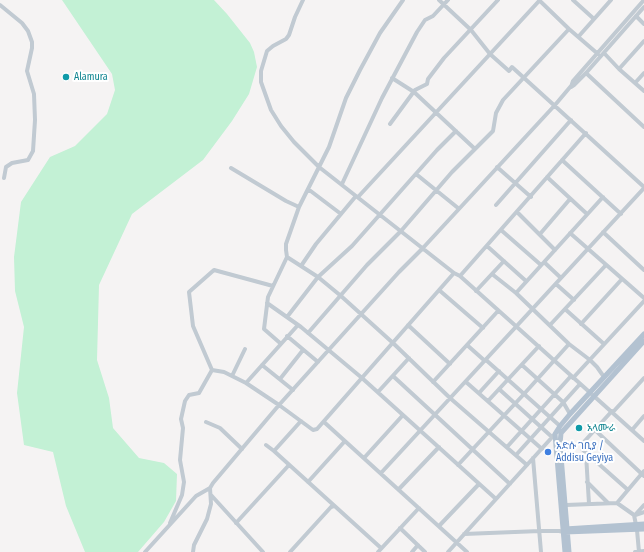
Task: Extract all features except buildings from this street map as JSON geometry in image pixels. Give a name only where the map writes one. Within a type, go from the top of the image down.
[{"type":"main road","points":[[565,552],[566,505],[560,437],[564,429],[604,377],[644,334]]},
{"type":"main road","points":[[569,552],[565,531],[554,436],[570,414],[644,342]]},
{"type":"main road","points":[[636,527],[644,524]]},
{"type":"main road","points":[[565,531],[636,527],[644,529]]},
{"type":"street","points":[[303,0],[289,35],[286,39],[272,47],[265,54],[261,71],[261,77],[271,110],[276,120],[294,142],[319,166],[422,249],[460,276],[644,441]]},
{"type":"street","points":[[280,343],[264,329],[268,294],[287,257],[286,244],[299,207],[329,147],[346,98],[360,70],[380,33],[403,0]]},
{"type":"street","points":[[381,474],[644,188],[586,133],[512,67],[509,71],[490,54],[471,30],[439,0]]},
{"type":"street","points":[[342,184],[382,98],[423,22],[433,16],[448,0]]},
{"type":"street","points":[[390,124],[414,92],[427,84],[428,79],[436,68],[498,0]]},
{"type":"street","points":[[301,266],[316,244],[341,214],[540,0],[569,29],[579,36],[598,54]]},
{"type":"street","points":[[573,0],[594,19]]},
{"type":"street","points":[[578,4],[582,0]]},
{"type":"street","points":[[579,36],[610,0]]},
{"type":"street","points":[[145,552],[196,496],[210,488],[279,405],[399,272],[555,105],[644,0]]},
{"type":"street","points":[[0,5],[22,23],[28,31],[32,42],[27,71],[34,94],[35,120],[33,151],[28,160],[12,163],[6,167],[4,178]]},
{"type":"street","points":[[571,86],[574,85],[586,73],[644,6]]},
{"type":"street","points":[[636,16],[644,24]]},
{"type":"street","points":[[308,333],[367,265],[401,231],[492,131],[495,117],[500,106],[523,78],[569,29]]},
{"type":"street","points":[[619,69],[644,41]]},
{"type":"street","points":[[604,53],[619,69],[644,91]]},
{"type":"street","points":[[586,73],[644,127]]},
{"type":"street","points":[[635,83],[644,73]]},
{"type":"street","points":[[392,78],[414,92],[475,149]]},
{"type":"street","points":[[496,205],[571,120]]},
{"type":"street","points":[[287,317],[318,277],[346,252],[456,131]]},
{"type":"street","points":[[460,276],[586,133]]},
{"type":"street","points":[[562,160],[621,214]]},
{"type":"street","points":[[497,167],[530,197]]},
{"type":"street","points":[[231,168],[286,201],[299,207]]},
{"type":"street","points":[[416,174],[458,208]]},
{"type":"street","points":[[547,177],[587,214]]},
{"type":"street","points":[[308,189],[341,214]]},
{"type":"street","points":[[516,293],[603,197]]},
{"type":"street","points":[[540,234],[570,199]]},
{"type":"street","points":[[517,212],[555,250]]},
{"type":"street","points":[[501,230],[542,264],[562,278]]},
{"type":"street","points":[[603,232],[644,270]]},
{"type":"street","points":[[507,447],[554,395],[590,360],[644,300],[570,234]]},
{"type":"street","points":[[487,246],[526,281]]},
{"type":"street","points":[[287,257],[318,277],[341,296],[393,343],[450,398],[527,465]]},
{"type":"street","points":[[476,291],[504,261]]},
{"type":"street","points":[[550,325],[606,265]]},
{"type":"street","points":[[212,370],[192,323],[192,308],[189,292],[214,270],[273,286]]},
{"type":"street","points":[[212,370],[224,372],[246,383],[315,430],[324,422],[454,273]]},
{"type":"street","points":[[492,274],[516,293],[569,344],[590,360],[604,377]]},
{"type":"street","points":[[581,324],[622,279]]},
{"type":"street","points":[[556,284],[574,300]]},
{"type":"street","points":[[439,290],[483,328]]},
{"type":"street","points":[[267,303],[330,350],[496,499]]},
{"type":"street","points":[[565,309],[604,344]]},
{"type":"street","points":[[433,382],[498,311]]},
{"type":"street","points":[[246,383],[286,336],[298,325]]},
{"type":"street","points":[[408,325],[450,364]]},
{"type":"street","points":[[286,336],[318,362]]},
{"type":"street","points":[[458,465],[569,344]]},
{"type":"street","points":[[467,345],[508,379],[560,426]]},
{"type":"street","points":[[488,401],[539,346]]},
{"type":"street","points":[[232,376],[243,360],[245,349]]},
{"type":"street","points":[[280,379],[303,350]]},
{"type":"street","points":[[378,392],[409,358]]},
{"type":"street","points":[[262,364],[293,390]]},
{"type":"street","points":[[522,364],[563,402],[570,414]]},
{"type":"street","points":[[170,523],[182,495],[184,482],[180,460],[183,428],[181,419],[185,401],[189,395],[200,393],[212,370]]},
{"type":"street","points":[[479,394],[499,372]]},
{"type":"street","points":[[393,376],[510,484]]},
{"type":"street","points":[[628,490],[586,454],[582,449],[582,444],[644,378]]},
{"type":"street","points":[[466,382],[542,449]]},
{"type":"street","points":[[516,455],[580,384]]},
{"type":"street","points":[[448,552],[554,436],[541,427],[499,389]]},
{"type":"street","points":[[364,458],[403,415]]},
{"type":"street","points":[[632,430],[644,416]]},
{"type":"street","points":[[274,452],[301,421]]},
{"type":"street","points":[[206,422],[217,426],[242,449]]},
{"type":"street","points":[[324,422],[467,552]]},
{"type":"street","points":[[595,430],[643,473],[617,503]]},
{"type":"street","points":[[308,482],[345,441]]},
{"type":"street","points":[[266,445],[308,482],[380,550],[419,508]]},
{"type":"street","points":[[399,489],[439,447]]},
{"type":"street","points":[[586,454],[589,504]]},
{"type":"street","points":[[533,458],[541,552]]},
{"type":"street","points":[[236,523],[289,465]]},
{"type":"street","points":[[587,482],[608,503]]},
{"type":"street","points":[[439,526],[479,484]]},
{"type":"street","points":[[193,552],[194,545],[207,519],[211,504],[210,488]]},
{"type":"street","points":[[210,495],[263,552]]},
{"type":"street","points":[[566,505],[617,503],[634,515],[639,552]]},
{"type":"street","points":[[634,515],[644,505]]},
{"type":"street","points":[[290,552],[331,507],[334,506]]},
{"type":"street","points":[[634,515],[644,512]]},
{"type":"street","points":[[400,528],[425,552]]},
{"type":"street","points":[[464,534],[565,531]]},
{"type":"street","points":[[412,552],[418,545]]},
{"type":"street","points":[[635,552],[644,552]]},
{"type":"green space","points":[[62,0],[214,0],[250,43],[254,52],[257,67],[249,94],[232,121],[203,160],[132,214],[99,285],[97,360],[109,398],[113,428],[139,458],[164,463],[177,474],[176,501],[164,522],[138,552],[85,552],[66,506],[53,452],[24,445],[17,393],[24,327],[15,291],[14,257],[21,202],[50,157],[75,146],[107,114],[115,90],[112,74]]},
{"type":"place","name":"Alamura","points":[[66,77]]},
{"type":"place","name":"አላሙራ","points":[[579,428]]},
{"type":"place","name":"አድሱ ገቢያ / Addisu Geyiya","points":[[548,452]]}]
